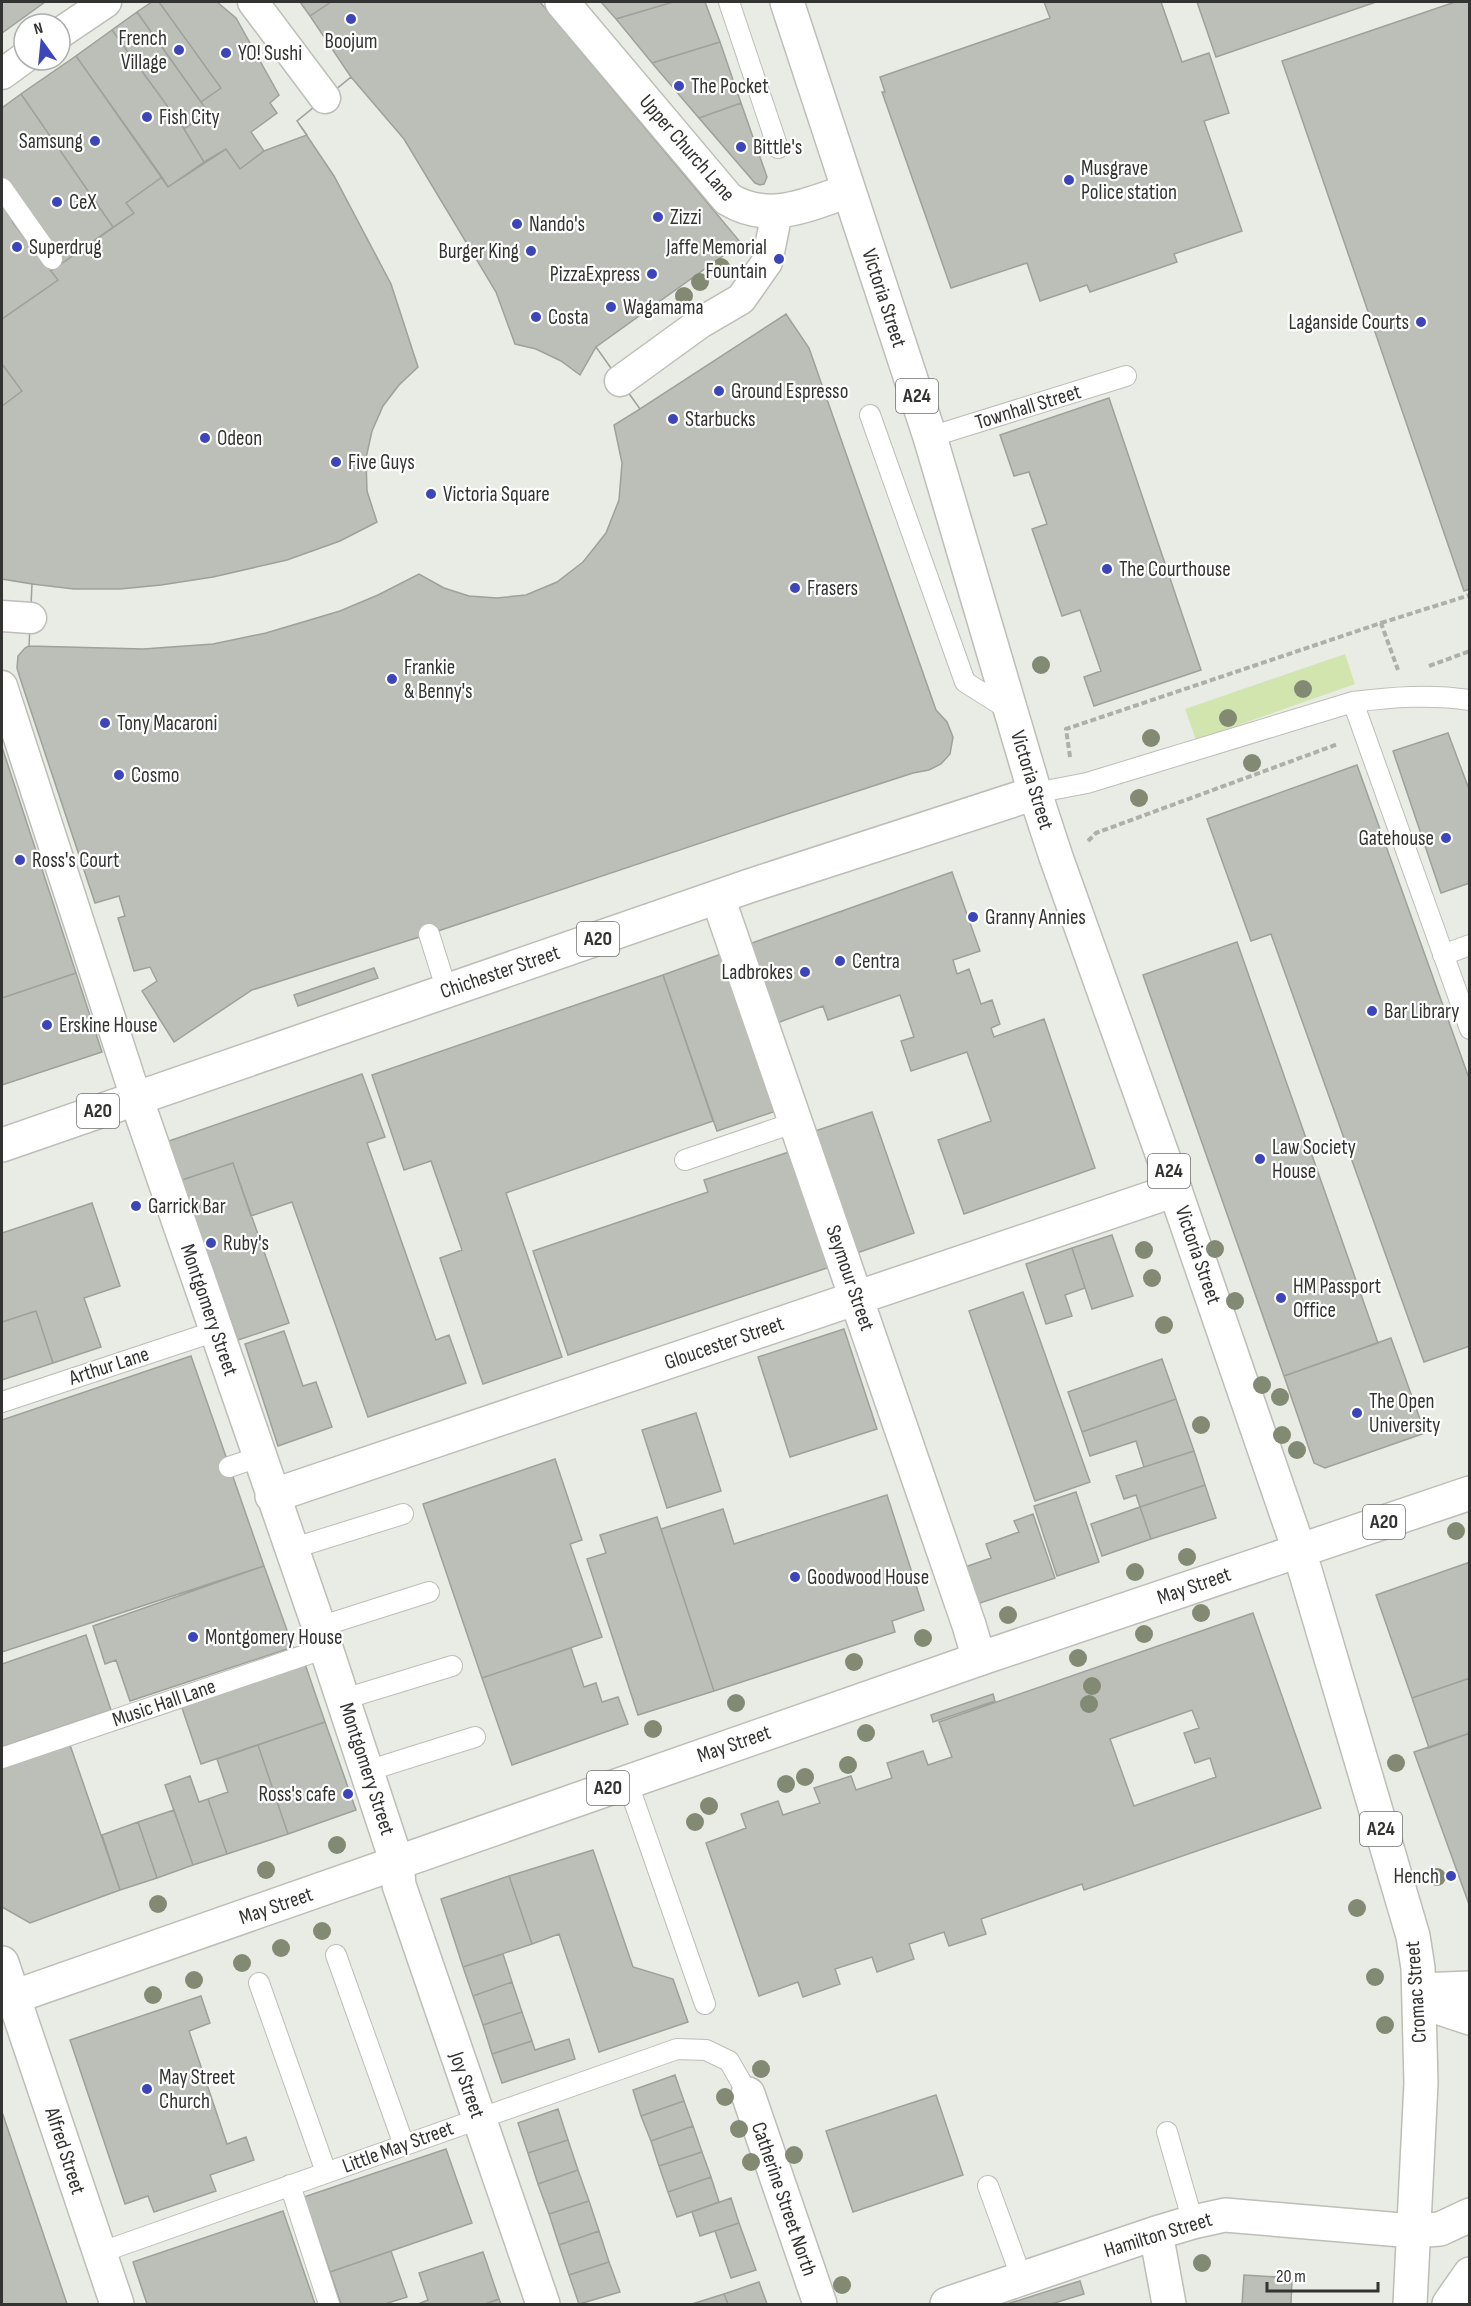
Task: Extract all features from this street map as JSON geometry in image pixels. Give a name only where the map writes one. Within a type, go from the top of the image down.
[{"type":"main road","name":"Upper Church Lane","points":[[562,2],[728,200],[757,212],[777,212],[848,191]]},
{"type":"main road","name":"Victoria Street","points":[[787,2],[930,437],[1056,857],[1175,1190],[1299,1550]]},
{"type":"main road","name":"Chichester Street","points":[[2,1145],[718,898],[1035,793]]},
{"type":"main road","name":"Seymour Street","points":[[718,898],[979,1659]]},
{"type":"main road","name":"Montgomery Street","points":[[136,1098],[216,1331],[244,1462],[272,1496],[323,1638],[397,1863]]},
{"type":"main road","name":"Gloucester Street","points":[[272,1496],[1175,1190]]},
{"type":"main road","name":"May Street","points":[[8,1999],[979,1659],[1470,1493]]},
{"type":"main road","name":"Cromac Street","points":[[1299,1550],[1413,1936],[1419,1995],[1421,2083],[1410,2304]]},
{"type":"main road","name":"Joy Street","points":[[397,1863],[399,1885],[543,2304]]},
{"type":"main road","name":"Alfred Street","points":[[2,1963],[8,1999],[117,2304]]},
{"type":"main road","points":[[1419,1995],[1470,1988]]},
{"type":"main road","points":[[1419,1995],[1470,2018]]},
{"type":"main road","name":"Catherine Street North","points":[[748,2094],[820,2304]]},
{"type":"main road","name":"Hamilton Street","points":[[947,2304],[1156,2233],[1226,2215],[1413,2231],[1440,2229],[1470,2215]]},
{"type":"main road","points":[[1156,2233],[1169,2304]]},
{"type":"main road","points":[[1449,2304],[1470,2274]]},
{"type":"street","points":[[72,25],[106,2]]},
{"type":"street","points":[[253,2],[325,98]]},
{"type":"street","points":[[621,381],[700,323],[741,299],[767,262],[777,212]]},
{"type":"street","points":[[2,616],[31,618]]},
{"type":"street","name":"Montgomery Street","points":[[2,686],[136,1098]]},
{"type":"lane","points":[[729,2],[778,148]]},
{"type":"lane","points":[[2,188],[52,259]]},
{"type":"lane","name":"Townhall Street","points":[[930,437],[1126,376]]},
{"type":"lane","points":[[870,415],[966,682],[1011,711]]},
{"type":"lane","points":[[1035,793],[1074,785],[1353,702],[1394,697],[1444,696],[1470,700]]},
{"type":"lane","points":[[1353,702],[1470,1029]]},
{"type":"lane","points":[[429,934],[447,991]]},
{"type":"lane","points":[[1443,955],[1470,945]]},
{"type":"lane","points":[[685,1160],[796,1122]]},
{"type":"lane","name":"Arthur Lane","points":[[2,1401],[216,1331]]},
{"type":"lane","points":[[291,1549],[403,1514]]},
{"type":"lane","name":"Music Hall Lane","points":[[2,1758],[323,1638],[429,1593]]},
{"type":"lane","points":[[344,1700],[452,1666]]},
{"type":"lane","points":[[367,1771],[475,1737]]},
{"type":"lane","points":[[627,1781],[705,2004]]},
{"type":"lane","points":[[336,1954],[404,2145]]},
{"type":"lane","points":[[259,1983],[326,2172]]},
{"type":"lane","name":"Little May Street","points":[[99,2253],[677,2049],[706,2050],[729,2061],[748,2094]]},
{"type":"lane","points":[[1167,2132],[1193,2222]]},
{"type":"lane","points":[[290,2185],[329,2304]]},
{"type":"lane","points":[[988,2186],[1022,2279]]},
{"type":"path","points":[[1074,785],[1066,729],[1470,595]]},
{"type":"path","points":[[1381,623],[1400,676],[1394,697]]},
{"type":"path","points":[[1400,676],[1470,651]]},
{"type":"path","points":[[1086,843],[1096,833],[1319,753],[1364,734]]},
{"type":"green space","points":[[1345,654],[1355,684],[1196,740],[1185,709]]},
{"type":"building","points":[[2,2],[45,2],[31,12],[12,12],[12,26],[2,33]]},
{"type":"building","name":"French Village","points":[[152,2],[159,2],[221,88],[201,102],[137,12]]},
{"type":"building","name":"YO! Sushi","points":[[159,2],[217,2],[236,18],[279,95],[270,103],[277,113],[251,132],[264,151],[240,169],[226,149],[204,162],[184,129],[208,112],[201,102],[221,88]]},
{"type":"building","points":[[300,2],[331,2],[310,16]]},
{"type":"building","name":"Victoria Square","points":[[331,2],[540,2],[741,243],[596,347],[640,409],[786,314],[809,348],[936,710],[947,722],[953,737],[950,754],[941,764],[929,770],[913,773],[429,934],[252,990],[174,1042],[142,991],[157,981],[150,967],[134,971],[118,918],[125,916],[119,896],[95,903],[17,668],[18,656],[29,646],[32,584],[2,579],[2,406],[22,391],[2,364],[2,319],[58,280],[51,271],[134,213],[126,203],[162,177],[168,187],[226,149],[240,169],[264,151],[307,135],[297,121],[351,77],[310,16]]},
{"type":"building","points":[[601,2],[673,2],[616,19]]},
{"type":"building","points":[[673,2],[705,2],[720,42],[652,63],[616,19]]},
{"type":"building","name":"Musgrave Police station","points":[[1044,2],[1161,2],[1182,62],[1209,53],[1229,113],[1204,121],[1242,231],[1174,254],[1177,262],[1090,292],[1087,285],[1040,301],[1027,263],[951,288],[882,92],[885,92],[880,77],[1050,18]]},
{"type":"building","points":[[1197,2],[1376,2],[1216,57]]},
{"type":"building","name":"Laganside Courts","points":[[1455,2],[1470,2],[1470,589],[1464,591],[1282,61]]},
{"type":"building","points":[[137,12],[208,112],[184,129],[112,30]]},
{"type":"building","name":"Fish City","points":[[112,30],[184,129],[204,162],[168,187],[76,56]]},
{"type":"building","points":[[720,42],[741,103],[699,118],[652,63]]},
{"type":"building","name":"Samsung","points":[[76,56],[162,177],[126,203],[134,213],[113,227],[21,94],[53,72],[72,72],[72,59]]},
{"type":"building","points":[[351,77],[404,139],[496,292],[515,344],[536,349],[561,361],[580,375],[596,347],[640,409],[614,425],[622,463],[619,500],[606,533],[583,562],[557,582],[526,595],[497,598],[469,596],[444,588],[419,574],[340,611],[266,633],[213,644],[143,649],[29,646],[32,584],[74,589],[120,589],[213,577],[287,560],[340,541],[377,522],[367,491],[366,458],[372,431],[383,406],[399,385],[418,367],[391,284],[334,176],[297,121]]},
{"type":"building","name":"CeX","points":[[21,94],[113,227],[61,264],[2,177],[2,108]]},
{"type":"building","name":"Bittle's","points":[[741,103],[767,177],[764,184],[755,183],[699,118]]},
{"type":"building","name":"Superdrug","points":[[2,199],[9,209],[13,223],[58,280],[2,319]]},
{"type":"building","points":[[2,364],[22,391],[2,406]]},
{"type":"building","name":"The Courthouse","points":[[1109,398],[1201,670],[1094,706],[1084,677],[1101,671],[1080,610],[1062,616],[1032,529],[1047,524],[1029,472],[1014,476],[1000,435]]},
{"type":"building","name":"Gatehouse","points":[[1448,733],[1470,792],[1470,883],[1441,893],[1393,751]]},
{"type":"building","name":"Ross's Court","points":[[2,747],[76,973],[2,998]]},
{"type":"building","name":"Bar Library","points":[[1357,765],[1470,1081],[1470,1346],[1424,1362],[1271,934],[1251,941],[1207,819]]},
{"type":"building","points":[[952,872],[980,951],[953,960],[957,974],[969,969],[981,1004],[992,1000],[1000,1024],[991,1028],[994,1037],[1044,1019],[1095,1168],[964,1214],[938,1140],[991,1121],[967,1052],[911,1071],[901,1041],[914,1037],[900,995],[828,1020],[823,1006],[777,1023],[749,944]]},
{"type":"building","name":"Law Society House","points":[[1237,942],[1378,1343],[1284,1376],[1143,975]]},
{"type":"building","points":[[724,953],[779,1110],[717,1131],[663,975]]},
{"type":"building","points":[[374,968],[378,978],[298,1006],[294,995]]},
{"type":"building","name":"Erskine House","points":[[76,973],[102,1052],[2,1085],[2,998]]},
{"type":"building","points":[[663,975],[713,1121],[506,1193],[562,1357],[483,1384],[440,1258],[462,1250],[431,1161],[404,1170],[372,1075]]},
{"type":"building","points":[[362,1074],[385,1137],[367,1143],[436,1340],[449,1335],[466,1383],[368,1417],[292,1202],[251,1216],[233,1163],[182,1180],[169,1141]]},
{"type":"building","points":[[872,1112],[914,1233],[857,1253],[815,1131]]},
{"type":"building","points":[[795,1150],[833,1266],[568,1355],[533,1251],[708,1192],[704,1180]]},
{"type":"building","points":[[233,1163],[289,1323],[238,1340],[182,1180]]},
{"type":"building","points":[[92,1203],[120,1286],[84,1298],[101,1347],[53,1363],[36,1311],[2,1322],[2,1233]]},
{"type":"building","points":[[1112,1235],[1133,1296],[1092,1309],[1072,1248]]},
{"type":"building","points":[[1072,1248],[1085,1288],[1065,1295],[1072,1316],[1046,1324],[1026,1264]]},
{"type":"building","points":[[1023,1292],[1090,1482],[1035,1501],[969,1311]]},
{"type":"building","points":[[36,1311],[53,1363],[2,1380],[2,1322]]},
{"type":"building","points":[[844,1329],[877,1429],[790,1457],[758,1357]]},
{"type":"building","points":[[284,1331],[303,1386],[316,1382],[332,1427],[278,1446],[245,1344]]},
{"type":"building","name":"The Open University","points":[[1391,1338],[1425,1433],[1325,1468],[1314,1463],[1284,1376]]},
{"type":"building","points":[[191,1356],[264,1566],[2,1652],[2,1420]]},
{"type":"building","points":[[1162,1359],[1176,1399],[1082,1432],[1068,1392]]},
{"type":"building","points":[[1176,1399],[1194,1451],[1144,1467],[1136,1441],[1090,1456],[1082,1432]]},
{"type":"building","points":[[696,1413],[721,1491],[667,1508],[642,1430]]},
{"type":"building","points":[[1194,1451],[1205,1485],[1140,1507],[1136,1495],[1124,1499],[1116,1476]]},
{"type":"building","points":[[555,1459],[582,1540],[570,1544],[602,1637],[482,1678],[423,1504]]},
{"type":"building","points":[[1205,1485],[1216,1518],[1151,1539],[1140,1507]]},
{"type":"building","points":[[1076,1492],[1099,1562],[1057,1576],[1034,1506]]},
{"type":"building","name":"Goodwood House","points":[[887,1495],[924,1610],[892,1621],[895,1632],[714,1691],[661,1529],[723,1509],[734,1544]]},
{"type":"building","points":[[1140,1507],[1151,1539],[1102,1556],[1091,1524]]},
{"type":"building","points":[[1033,1514],[1055,1578],[977,1604],[965,1567],[991,1558],[986,1544],[1019,1532],[1014,1521]]},
{"type":"building","points":[[657,1517],[714,1691],[638,1715],[587,1559],[606,1553],[600,1535]]},
{"type":"building","points":[[1470,1562],[1470,1678],[1412,1698],[1376,1595]]},
{"type":"building","name":"Montgomery House","points":[[264,1566],[293,1647],[130,1701],[116,1660],[105,1664],[93,1626]]},
{"type":"building","points":[[1253,1613],[1321,1808],[1084,1890],[1082,1884],[981,1919],[986,1934],[949,1946],[944,1932],[909,1944],[914,1959],[877,1972],[872,1957],[835,1969],[840,1984],[803,1997],[798,1982],[759,1996],[706,1843],[746,1828],[741,1814],[778,1801],[783,1815],[820,1803],[814,1788],[851,1776],[856,1790],[892,1778],[887,1763],[923,1751],[928,1765],[952,1757],[939,1722]],"holes":[[[1192,1710],[1199,1728],[1184,1733],[1195,1763],[1210,1758],[1216,1777],[1134,1806],[1110,1739]]]},
{"type":"building","points":[[86,1635],[111,1710],[2,1747],[2,1664]]},
{"type":"building","points":[[571,1648],[584,1687],[596,1683],[602,1702],[618,1697],[628,1724],[512,1765],[482,1678]]},
{"type":"building","points":[[305,1664],[325,1722],[201,1764],[181,1705]]},
{"type":"building","points":[[1470,1678],[1470,1733],[1429,1748],[1412,1698]]},
{"type":"building","points":[[993,1694],[995,1701],[933,1722],[931,1715]]},
{"type":"building","points":[[325,1722],[356,1810],[288,1834],[258,1745]]},
{"type":"building","points":[[1470,1733],[1470,1907],[1414,1752]]},
{"type":"building","points":[[69,1742],[120,1890],[30,1923],[2,1907],[2,1766]]},
{"type":"building","points":[[258,1745],[288,1834],[227,1854],[208,1799],[228,1792],[217,1759]]},
{"type":"building","points":[[190,1776],[199,1802],[208,1799],[227,1854],[193,1865],[165,1785]]},
{"type":"building","points":[[174,1810],[193,1865],[157,1878],[138,1822]]},
{"type":"building","points":[[138,1822],[157,1878],[120,1890],[102,1835]]},
{"type":"building","points":[[593,1850],[633,1967],[673,1979],[688,2022],[599,2052],[559,1934],[532,1944],[509,1876]]},
{"type":"building","points":[[509,1876],[532,1944],[463,1967],[441,1899]]},
{"type":"building","points":[[503,1954],[512,1982],[473,1996],[463,1967]]},
{"type":"building","points":[[512,1982],[522,2012],[483,2025],[473,1996]]},
{"type":"building","name":"May Street Church","points":[[201,1996],[210,2023],[189,2031],[227,2144],[246,2137],[254,2160],[210,2175],[216,2191],[154,2212],[148,2196],[125,2204],[70,2040]]},
{"type":"building","points":[[522,2012],[532,2041],[492,2054],[483,2025]]},
{"type":"building","points":[[569,2039],[575,2059],[502,2083],[492,2054],[532,2041],[535,2050]]},
{"type":"building","points":[[675,2075],[684,2101],[641,2116],[633,2090]]},
{"type":"building","points":[[936,2095],[963,2175],[853,2212],[826,2131]]},
{"type":"building","points":[[684,2101],[693,2126],[651,2141],[641,2116]]},
{"type":"building","points":[[558,2109],[568,2140],[528,2153],[518,2123]]},
{"type":"building","points":[[2,2112],[67,2304],[2,2304]]},
{"type":"building","points":[[693,2126],[702,2152],[659,2166],[651,2141]]},
{"type":"building","points":[[568,2140],[578,2170],[538,2184],[528,2153]]},
{"type":"building","points":[[446,2149],[472,2223],[330,2272],[304,2197]]},
{"type":"building","points":[[702,2152],[711,2177],[668,2192],[659,2166]]},
{"type":"building","points":[[578,2170],[589,2201],[549,2214],[538,2184]]},
{"type":"building","points":[[711,2177],[719,2202],[677,2217],[668,2192]]},
{"type":"building","points":[[731,2198],[739,2223],[700,2236],[692,2212]]},
{"type":"building","points":[[589,2201],[599,2231],[559,2245],[549,2214]]},
{"type":"building","points":[[283,2211],[315,2304],[147,2304],[133,2262]]},
{"type":"building","points":[[739,2223],[756,2270],[731,2278],[715,2231]]},
{"type":"building","points":[[599,2231],[609,2262],[569,2275],[559,2245]]},
{"type":"building","points":[[391,2251],[407,2297],[385,2304],[341,2304],[330,2272]]},
{"type":"building","points":[[483,2252],[499,2299],[485,2304],[418,2304],[428,2300],[419,2273]]},
{"type":"building","points":[[609,2262],[620,2292],[579,2304],[569,2275]]},
{"type":"building","points":[[1244,2275],[1292,2278],[1291,2304],[1242,2304]]},
{"type":"building","points":[[1080,2281],[1084,2294],[1051,2304],[1007,2304]]},
{"type":"building","points":[[759,2282],[767,2304],[728,2304],[724,2294]]},
{"type":"building","points":[[724,2294],[728,2304],[692,2304]]},
{"type":"building","points":[[499,2299],[501,2304],[485,2304]]},
{"type":"place","name":"Boojum","points":[[351,19]]},
{"type":"place","name":"French Village","points":[[179,50]]},
{"type":"place","name":"YO! Sushi","points":[[226,53]]},
{"type":"place","name":"The Pocket","points":[[679,86]]},
{"type":"place","name":"Fish City","points":[[147,117]]},
{"type":"place","name":"Samsung","points":[[95,141]]},
{"type":"place","name":"Bittle's","points":[[741,147]]},
{"type":"place","name":"Musgrave Police station","points":[[1069,180]]},
{"type":"place","name":"CeX","points":[[57,202]]},
{"type":"place","name":"Zizzi","points":[[658,217]]},
{"type":"place","name":"Nando's","points":[[517,224]]},
{"type":"place","name":"Superdrug","points":[[17,247]]},
{"type":"place","name":"Burger King","points":[[531,251]]},
{"type":"place","name":"Jaffe Memorial Fountain","points":[[779,259]]},
{"type":"place","name":"PizzaExpress","points":[[652,274]]},
{"type":"place","name":"Wagamama","points":[[611,307]]},
{"type":"place","name":"Costa","points":[[536,317]]},
{"type":"place","name":"Laganside Courts","points":[[1421,322]]},
{"type":"place","name":"Ground Espresso","points":[[719,391]]},
{"type":"place","name":"Starbucks","points":[[673,419]]},
{"type":"place","name":"Odeon","points":[[205,438]]},
{"type":"place","name":"Five Guys","points":[[336,462]]},
{"type":"place","name":"Victoria Square","points":[[431,494]]},
{"type":"place","name":"The Courthouse","points":[[1107,569]]},
{"type":"place","name":"Frasers","points":[[795,588]]},
{"type":"place","name":"Frankie & Benny's","points":[[392,679]]},
{"type":"place","name":"Tony Macaroni","points":[[105,723]]},
{"type":"place","name":"Cosmo","points":[[119,775]]},
{"type":"place","name":"Gatehouse","points":[[1446,838]]},
{"type":"place","name":"Ross's Court","points":[[20,860]]},
{"type":"place","name":"Granny Annies","points":[[973,917]]},
{"type":"place","name":"Centra","points":[[840,961]]},
{"type":"place","name":"Ladbrokes","points":[[805,972]]},
{"type":"place","name":"Bar Library","points":[[1372,1011]]},
{"type":"place","name":"Erskine House","points":[[47,1025]]},
{"type":"place","name":"Law Society House","points":[[1260,1159]]},
{"type":"place","name":"Garrick Bar","points":[[136,1206]]},
{"type":"place","name":"Ruby's","points":[[211,1243]]},
{"type":"place","name":"HM Passport Office","points":[[1281,1298]]},
{"type":"place","name":"The Open University","points":[[1357,1413]]},
{"type":"place","name":"Goodwood House","points":[[795,1577]]},
{"type":"place","name":"Montgomery House","points":[[193,1637]]},
{"type":"place","name":"Ross's cafe","points":[[348,1794]]},
{"type":"place","name":"Hench","points":[[1451,1876]]},
{"type":"place","name":"May Street Church","points":[[147,2089]]}]
